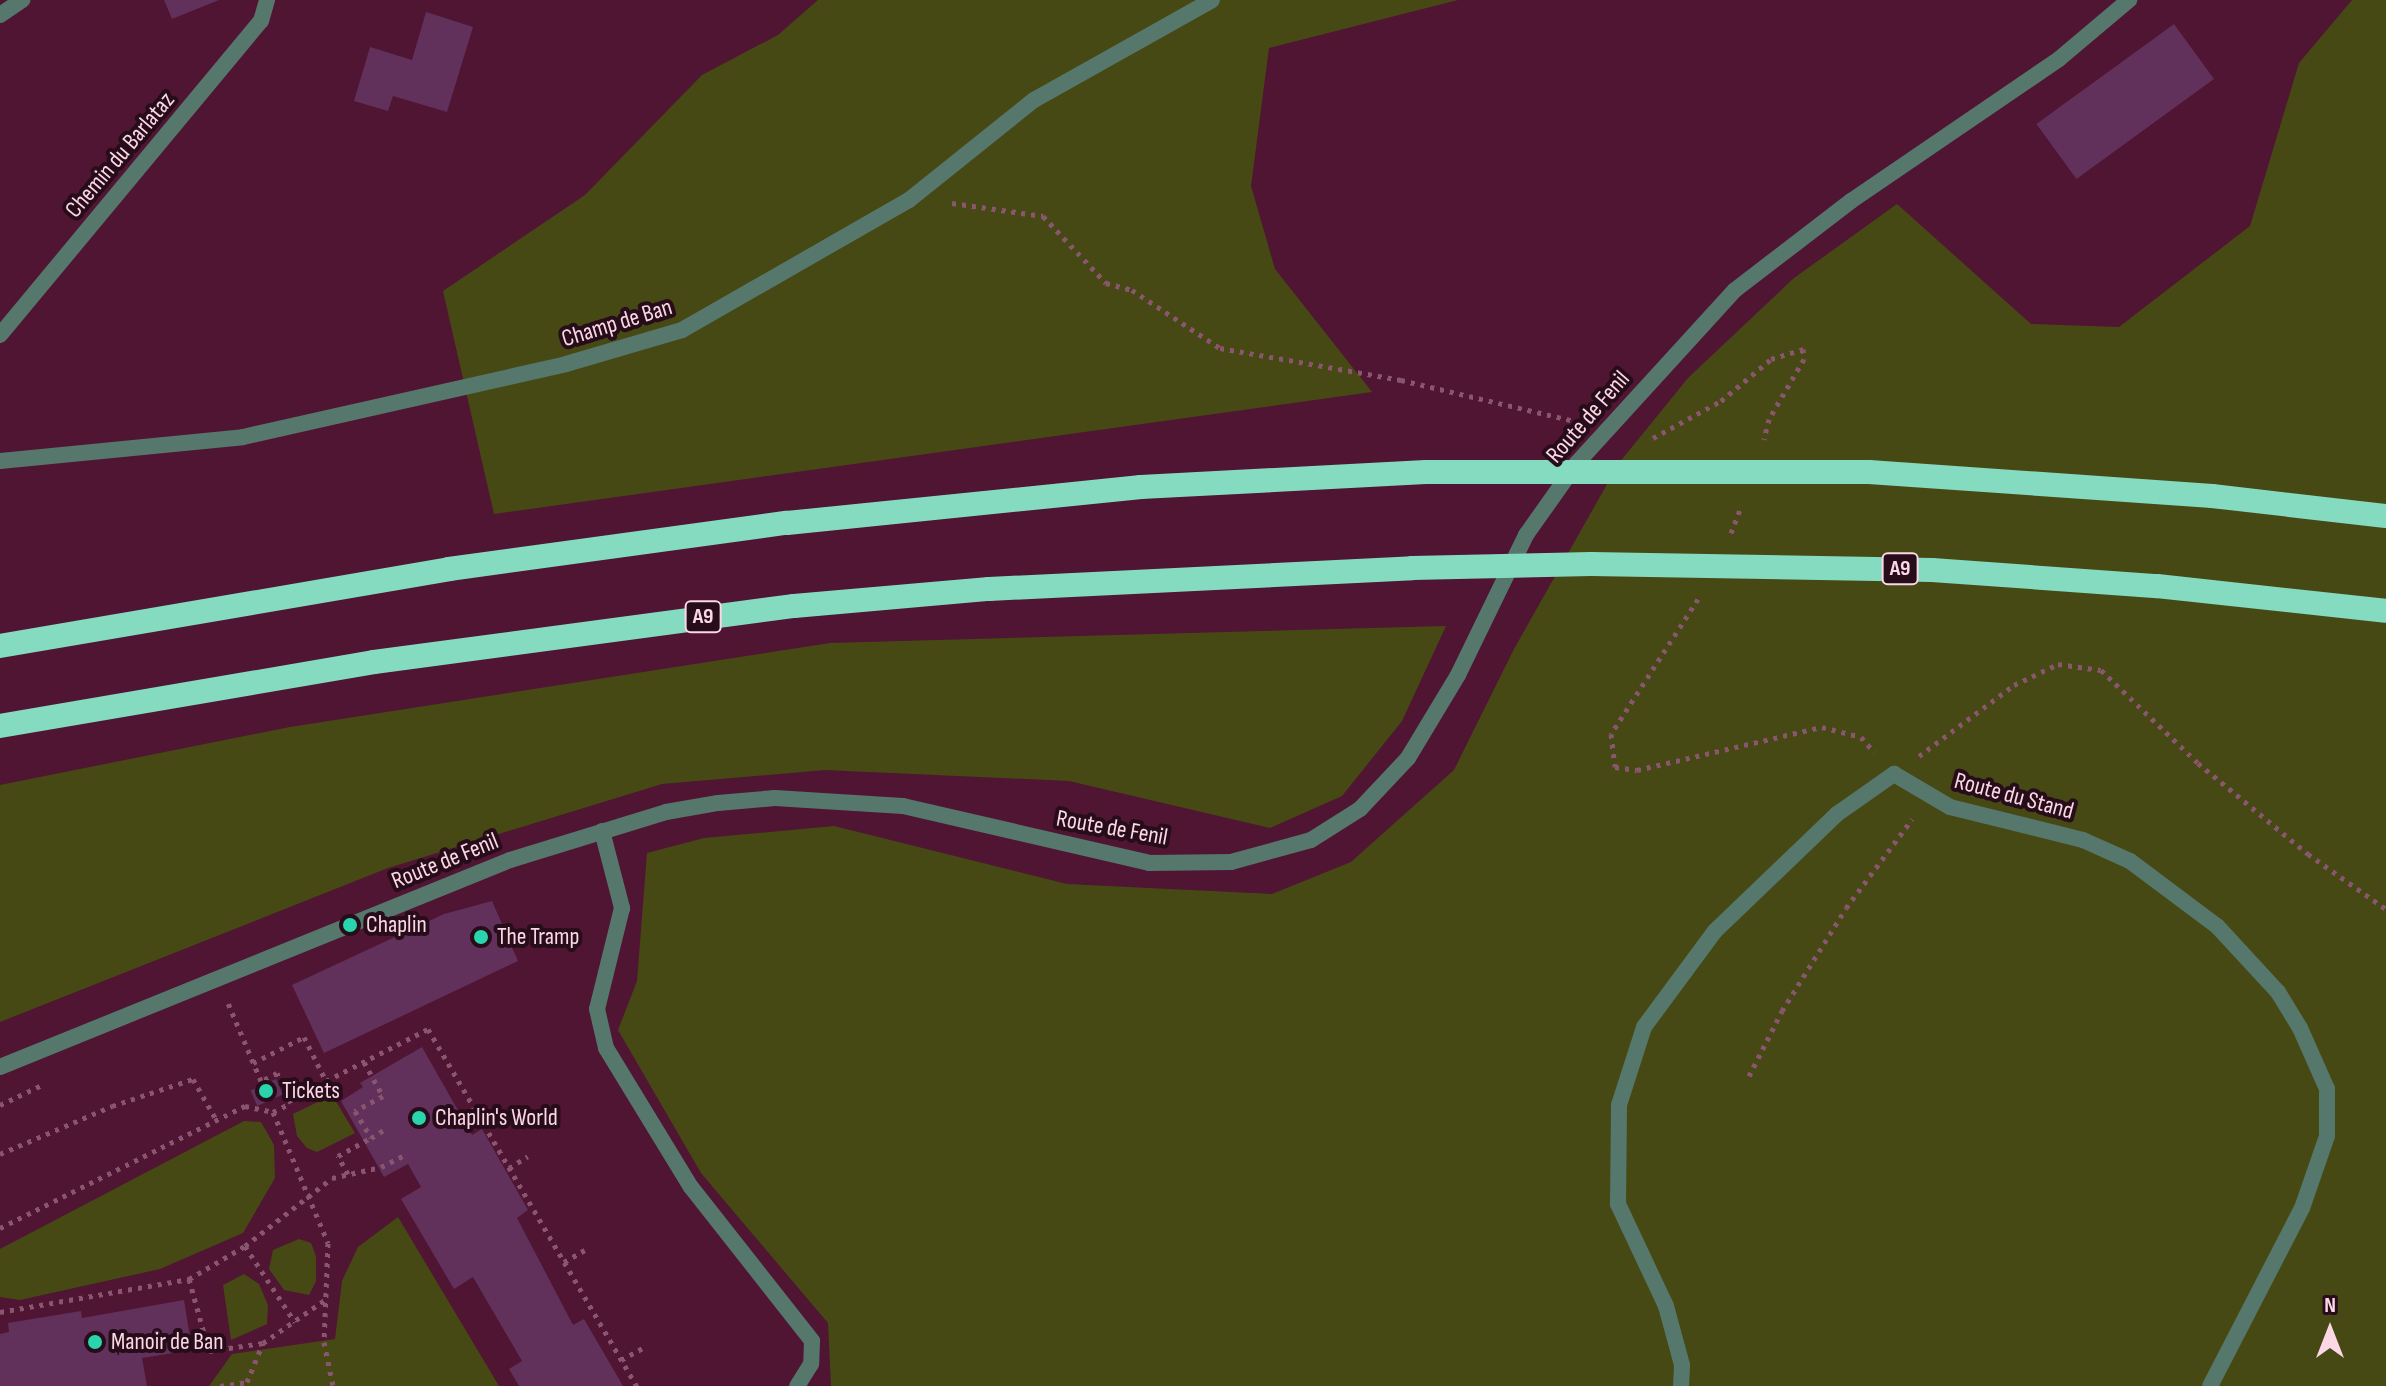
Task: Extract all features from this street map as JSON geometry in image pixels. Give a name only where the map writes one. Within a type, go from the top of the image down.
[{"type":"highway","points":[[0,646],[435,571],[787,523],[1141,487],[1426,472],[1869,472],[2212,496],[2386,516]]},
{"type":"highway","name":"A9","points":[[0,726],[374,662],[794,606],[1005,588],[1412,568],[1619,564],[1932,570],[2157,586],[2386,611]]},
{"type":"street","points":[[0,15],[22,0]]},
{"type":"street","name":"Chemin du Barlataz","points":[[0,335],[261,21],[267,0]]},
{"type":"street","name":"Champ de Ban","points":[[0,461],[243,437],[566,364],[682,330],[909,200],[1034,100],[1212,0]]},
{"type":"street","name":"Route de Fenil","points":[[0,1067],[510,860],[602,831],[718,803],[834,799],[903,806],[1112,857],[1203,864],[1271,854],[1337,826],[1383,786],[1430,725],[1526,535],[1577,463],[1735,290],[1851,201],[2059,59],[2129,0]]},
{"type":"street","points":[[1681,1386],[1682,1365],[1666,1306],[1618,1204],[1619,1105],[1644,1027],[1715,931],[1837,814],[1894,774]]},
{"type":"street","name":"Route du Stand","points":[[1894,774],[1950,807],[2083,840],[2130,861],[2217,926],[2278,992],[2300,1028],[2327,1089],[2327,1136],[2302,1208],[2210,1386]]},
{"type":"street","points":[[602,831],[622,908],[597,1009],[606,1048],[691,1187],[812,1341],[811,1364],[797,1386]]},
{"type":"path","points":[[1894,774],[2014,685],[2058,664],[2101,670],[2198,763],[2308,854],[2386,909]]},
{"type":"path","points":[[1749,1076],[1782,1011],[1846,908],[1929,796]]},
{"type":"path","points":[[0,1228],[245,1106],[273,1112],[291,1103],[277,1073],[261,1081],[218,977]]},
{"type":"path","points":[[253,1063],[304,1037],[326,1081],[428,1029],[637,1386]]},
{"type":"path","points":[[364,1062],[383,1096],[355,1111],[371,1138]]},
{"type":"path","points":[[0,1154],[112,1106],[193,1079],[217,1121]]},
{"type":"path","points":[[273,1112],[328,1243],[324,1342],[333,1386]]},
{"type":"path","points":[[348,1174],[338,1156],[387,1128]]},
{"type":"path","points":[[0,1312],[189,1279],[245,1246],[332,1178],[403,1156]]},
{"type":"path","points":[[509,1168],[528,1156]]},
{"type":"path","points":[[245,1246],[295,1322]]},
{"type":"path","points":[[564,1262],[585,1250]]},
{"type":"path","points":[[189,1279],[209,1351],[263,1343],[326,1299]]},
{"type":"path","points":[[220,1386],[247,1382],[263,1343]]},
{"type":"path","points":[[621,1360],[646,1346]]},
{"type":"shaded area","points":[[818,0],[1458,0],[1269,48],[1251,186],[1275,269],[1372,392],[494,514],[443,291],[585,195],[702,75],[778,35]]},
{"type":"shaded area","points":[[2352,0],[2386,0],[2386,1386],[831,1386],[828,1323],[701,1173],[618,1030],[637,981],[647,853],[704,838],[834,826],[1067,884],[1272,894],[1351,862],[1454,770],[1514,649],[1619,463],[1688,378],[1794,278],[1897,204],[2031,324],[2119,327],[2250,226],[2299,63]]},
{"type":"shaded area","points":[[1446,626],[1402,721],[1342,796],[1270,828],[1069,781],[825,770],[662,784],[388,868],[0,1022],[0,785],[290,727],[830,643]]},
{"type":"shaded area","points":[[332,1095],[355,1133],[317,1152],[307,1148],[297,1136],[293,1114]]},
{"type":"shaded area","points":[[244,1121],[261,1122],[274,1145],[275,1178],[243,1233],[160,1269],[20,1300],[0,1297],[0,1249]]},
{"type":"shaded area","points":[[398,1217],[499,1386],[209,1386],[232,1354],[335,1339],[342,1281],[358,1247]]},
{"type":"shaded area","points":[[299,1239],[311,1243],[316,1256],[316,1281],[309,1295],[284,1290],[269,1269],[273,1250]]},
{"type":"shaded area","points":[[244,1274],[259,1284],[268,1305],[267,1324],[231,1340],[223,1285]]},
{"type":"building","points":[[164,0],[219,0],[172,19]]},
{"type":"building","points":[[426,12],[473,27],[447,112],[393,96],[388,111],[354,101],[370,47],[412,60]]},
{"type":"building","points":[[2174,24],[2214,79],[2076,179],[2036,124]]},
{"type":"building","points":[[492,901],[518,961],[324,1053],[292,985],[444,914]]},
{"type":"building","name":"Chaplin's World","points":[[422,1047],[472,1135],[482,1129],[528,1210],[517,1218],[573,1325],[584,1319],[623,1386],[519,1386],[509,1369],[522,1361],[473,1277],[454,1289],[401,1199],[421,1187],[408,1164],[384,1177],[341,1101],[363,1087],[360,1083]]},
{"type":"building","points":[[276,1079],[283,1095],[257,1106],[250,1090]]},
{"type":"building","name":"Manoir de Ban","points":[[184,1300],[192,1350],[142,1358],[147,1386],[0,1386],[0,1334],[9,1332],[8,1323],[81,1311],[82,1318]]},
{"type":"place","name":"Chaplin","points":[[350,925]]},
{"type":"place","name":"The Tramp","points":[[481,937]]},
{"type":"place","name":"Tickets","points":[[266,1091]]},
{"type":"place","name":"Chaplin's World","points":[[419,1118]]},
{"type":"place","name":"Manoir de Ban","points":[[95,1342]]}]
